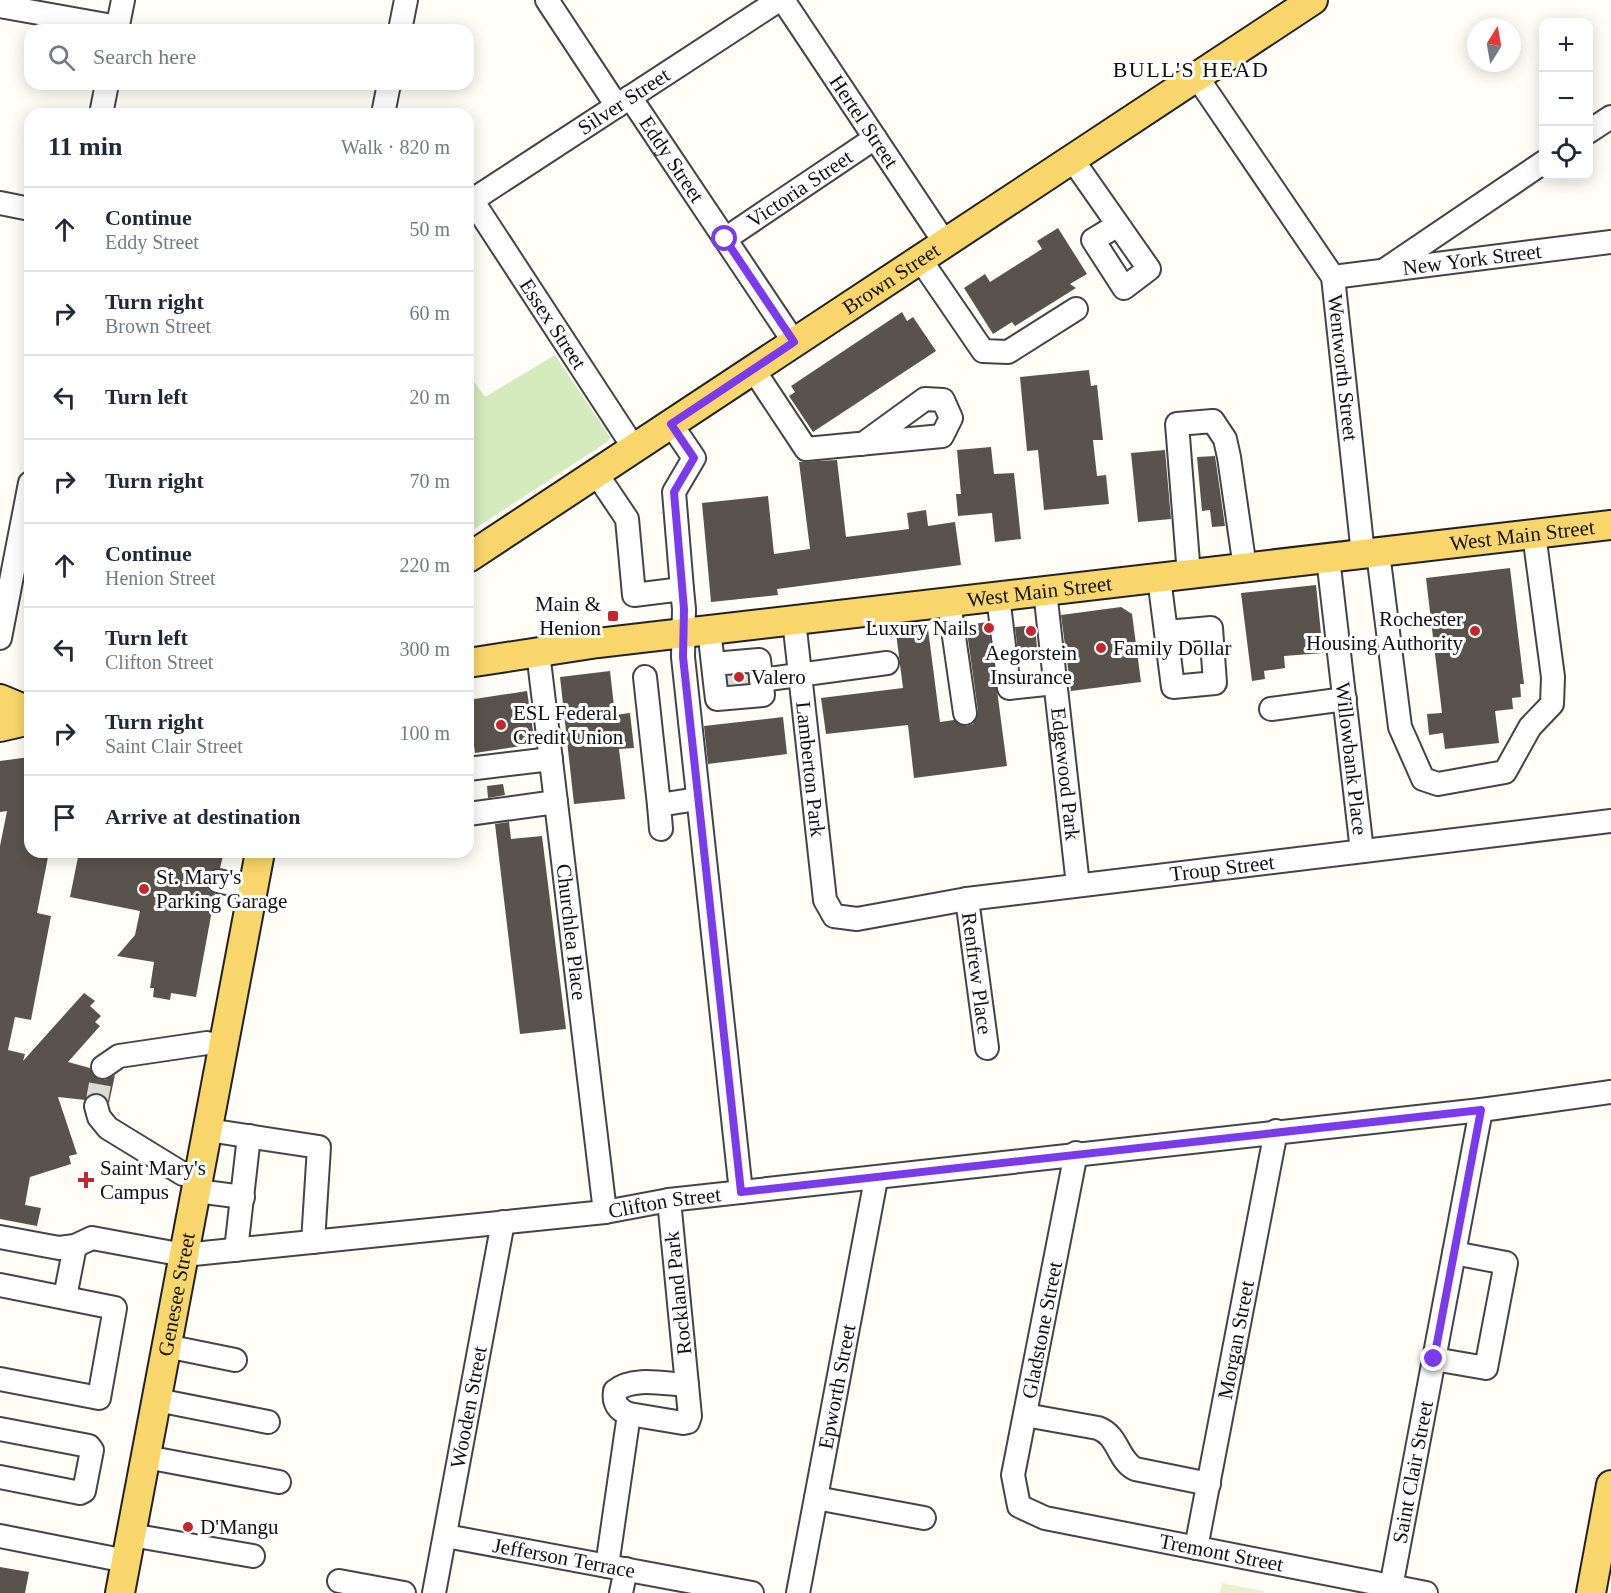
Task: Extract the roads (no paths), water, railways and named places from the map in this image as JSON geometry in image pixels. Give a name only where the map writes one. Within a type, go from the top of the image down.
[{"type":"main road","name":"Brown Street","points":[[474,554],[1314,0]]},
{"type":"main road","name":"West Main Street","points":[[474,662],[696,631],[1611,525]]},
{"type":"main road","points":[[0,699],[17,706],[24,713]]},
{"type":"main road","points":[[0,727],[24,721]]},
{"type":"main road","name":"Genesee Street","points":[[120,1593],[259,858]]},
{"type":"main road","points":[[1591,1593],[1611,1488]]},
{"type":"street","points":[[119,24],[123,0]]},
{"type":"street","points":[[401,24],[406,0]]},
{"type":"street","name":"Eddy Street","points":[[547,0],[725,239],[794,342]]},
{"type":"street","name":"Silver Street","points":[[474,198],[781,0]]},
{"type":"street","name":"Hertel Street","points":[[781,0],[945,243]]},
{"type":"street","points":[[0,6],[92,24]]},
{"type":"street","name":"Wentworth Street","points":[[1197,77],[1333,276],[1370,554],[1400,727],[1423,779],[1438,784],[1505,772],[1530,727],[1552,704],[1552,677],[1534,534]]},
{"type":"street","points":[[102,108],[106,90]]},
{"type":"street","points":[[384,108],[388,90]]},
{"type":"street","points":[[1593,129],[1611,117]]},
{"type":"street","name":"Victoria Street","points":[[725,239],[875,138]]},
{"type":"street","points":[[1072,159],[1118,225]]},
{"type":"street","points":[[1382,271],[1539,165]]},
{"type":"street","points":[[0,203],[24,208]]},
{"type":"street","name":"Essex Street","points":[[474,207],[634,448]]},
{"type":"street","name":"New York Street","points":[[1333,276],[1611,242]]},
{"type":"street","points":[[920,259],[983,351],[1008,352],[1076,309]]},
{"type":"street","points":[[753,369],[806,449],[863,444]]},
{"type":"street","points":[[1189,574],[1177,424],[1213,421],[1225,439],[1245,568]]},
{"type":"street","points":[[671,424],[694,458],[674,492],[682,589],[696,631],[713,664],[717,699],[763,695],[759,660],[713,664]]},
{"type":"street","points":[[596,473],[627,519],[634,595],[682,589]]},
{"type":"street","points":[[0,638],[24,518]]},
{"type":"street","name":"Willowbank Place","points":[[1328,558],[1362,851]]},
{"type":"street","points":[[1159,578],[1167,632]]},
{"type":"street","name":"Edgewood Park","points":[[1045,591],[1078,885]]},
{"type":"street","points":[[998,596],[1009,688],[1055,683]]},
{"type":"street","points":[[950,602],[965,713]]},
{"type":"street","name":"Lamberton Park","points":[[794,620],[825,900],[834,916]]},
{"type":"street","points":[[696,631],[683,657],[741,1192]]},
{"type":"street","name":"Churchlea Place","points":[[538,652],[605,1212]]},
{"type":"street","points":[[761,680],[887,663]]},
{"type":"street","points":[[645,677],[661,828]]},
{"type":"street","points":[[1271,709],[1345,699]]},
{"type":"street","points":[[474,768],[551,759]]},
{"type":"street","points":[[659,805],[697,799]]},
{"type":"street","points":[[474,813],[556,802]]},
{"type":"street","name":"Troup Street","points":[[834,916],[856,919],[967,899],[1611,821]]},
{"type":"street","points":[[218,881],[253,889]]},
{"type":"street","name":"Renfrew Place","points":[[967,899],[987,1048]]},
{"type":"street","points":[[103,1067],[119,1056],[207,1043],[223,1046]]},
{"type":"street","name":"Clifton Street","points":[[0,1237],[59,1248],[75,1246],[92,1238],[184,1255],[605,1212],[669,1200],[876,1179],[1076,1153],[1481,1110],[1611,1092]]},
{"type":"street","points":[[96,1106],[99,1117],[108,1128],[198,1184],[243,1197]]},
{"type":"street","name":"Saint Clair Street","points":[[1391,1587],[1481,1110]]},
{"type":"street","points":[[208,1130],[318,1147],[313,1242]]},
{"type":"street","name":"Morgan Street","points":[[1196,1548],[1276,1131]]},
{"type":"street","points":[[236,1250],[249,1136]]},
{"type":"street","name":"Gladstone Street","points":[[1019,1506],[1013,1475],[1076,1153]]},
{"type":"street","name":"Epworth Street","points":[[798,1593],[876,1179]]},
{"type":"street","name":"Rockland Park","points":[[669,1200],[687,1385],[688,1422],[629,1414],[622,1411],[614,1398],[615,1390],[622,1385],[647,1382],[687,1385]]},
{"type":"street","name":"Wooden Street","points":[[434,1593],[503,1222]]},
{"type":"street","points":[[65,1297],[75,1246]]},
{"type":"street","points":[[1434,1359],[1486,1368],[1506,1263],[1454,1253]]},
{"type":"street","points":[[0,1285],[115,1308],[99,1398],[0,1379]]},
{"type":"street","points":[[166,1346],[235,1360]]},
{"type":"street","points":[[157,1400],[268,1422]]},
{"type":"street","points":[[621,1593],[616,1567],[629,1414]]},
{"type":"street","points":[[1025,1415],[1107,1431],[1114,1439],[1124,1463],[1135,1468],[1209,1484]]},
{"type":"street","points":[[0,1429],[89,1446],[92,1450],[84,1491],[80,1493],[0,1478]]},
{"type":"street","points":[[146,1457],[279,1482]]},
{"type":"street","points":[[816,1498],[924,1518]]},
{"type":"street","name":"Tremont Street","points":[[1019,1506],[1045,1518],[1426,1593]]},
{"type":"street","points":[[0,1536],[129,1548],[254,1556]]},
{"type":"street","name":"Jefferson Terrace","points":[[446,1536],[752,1593]]},
{"type":"street","points":[[348,1586],[404,1593]]},
{"type":"tunnel","points":[[736,662],[739,698]]},
{"type":"tunnel","points":[[96,1106],[103,1067]]},
{"type":"place","name":"Main & Henion","points":[[613,616]]},
{"type":"place","name":"Luxury Nails","points":[[989,628]]},
{"type":"place","name":"Aegorstein Insurance","points":[[1031,631]]},
{"type":"place","name":"Rochester Housing Authority","points":[[1475,631]]},
{"type":"place","name":"Family Dollar","points":[[1101,648]]},
{"type":"place","name":"Valero","points":[[739,677]]},
{"type":"place","name":"ESL Federal Credit Union","points":[[501,725]]},
{"type":"place","name":"St. Mary's Parking Garage","points":[[144,889]]},
{"type":"place","name":"Saint Mary's Campus","points":[[86,1180]]},
{"type":"place","name":"D'Mangu","points":[[188,1527]]},
{"type":"district","name":"BULL'S HEAD","points":[[1191,69]]}]
